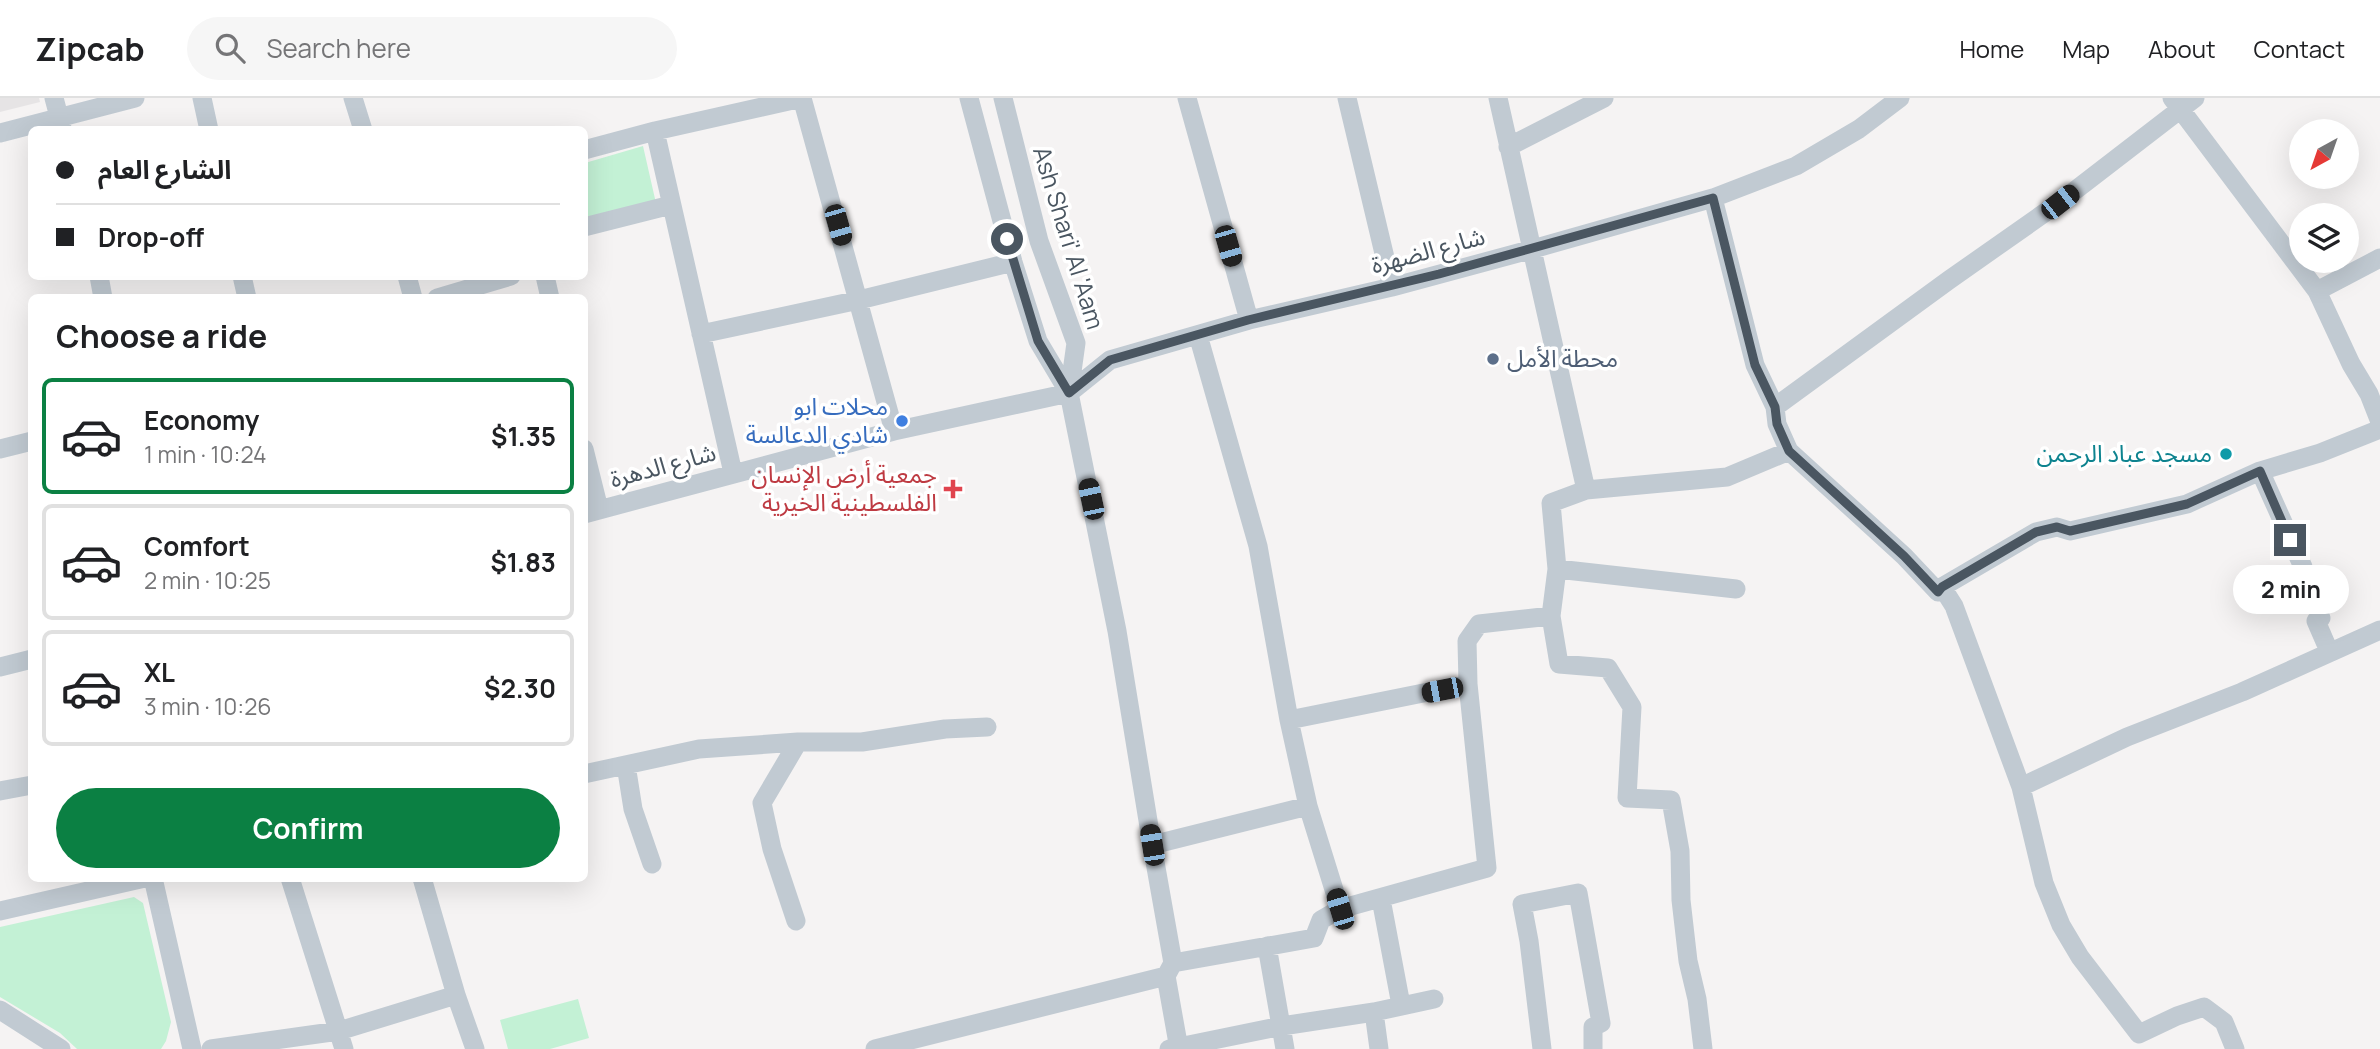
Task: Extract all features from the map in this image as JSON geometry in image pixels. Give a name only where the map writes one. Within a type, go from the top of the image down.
[{"type":"street","points":[[54,98],[61,124],[135,98]]},
{"type":"street","points":[[202,98],[208,126]]},
{"type":"street","points":[[353,98],[362,126]]},
{"type":"street","points":[[588,149],[802,98],[894,431]]},
{"type":"street","points":[[969,98],[1013,262],[1038,341],[1069,393],[1117,631],[1152,845],[1170,969],[1175,1048],[1434,999]]},
{"type":"street","name":"Ash Shari' Al 'Aam","points":[[1003,98],[1040,241],[1076,343],[1069,393]]},
{"type":"street","points":[[1188,98],[1248,320]]},
{"type":"street","points":[[1347,98],[1392,287]]},
{"type":"street","points":[[1498,98],[1586,490]]},
{"type":"street","points":[[1508,147],[1604,98]]},
{"type":"street","name":"شارع الضهرة","points":[[958,416],[1069,393],[1110,360],[1248,320],[1392,287],[1713,198],[1796,166],[1859,130],[1900,98]]},
{"type":"street","points":[[1775,407],[1949,279],[2060,202],[2182,102],[2317,291],[2351,364],[2369,394],[2380,422]]},
{"type":"street","points":[[0,134],[28,129]]},
{"type":"street","points":[[655,131],[733,472]]},
{"type":"street","points":[[1713,198],[1755,365],[1775,407],[1777,424],[1789,451],[1904,556],[1938,592],[1942,587],[2036,532],[2057,527],[2070,531],[2187,504],[2260,471],[2320,453],[2380,429]]},
{"type":"street","points":[[588,226],[671,205]]},
{"type":"street","points":[[2317,291],[2380,258]]},
{"type":"street","points":[[701,334],[859,300],[1013,262]]},
{"type":"street","points":[[450,294],[498,280]]},
{"type":"street","points":[[1198,335],[1258,547],[1289,720],[1308,806],[1340,909]]},
{"type":"street","name":"شارع الدهرة","points":[[592,511],[733,472],[958,416]]},
{"type":"street","points":[[0,449],[28,442]]},
{"type":"street","points":[[1703,1049],[1697,999],[1688,961],[1681,900],[1680,851],[1671,800],[1628,798],[1632,707],[1608,668],[1559,664],[1551,616],[1557,569],[1551,503],[1586,490],[1727,477],[1789,451]]},
{"type":"street","points":[[2260,471],[2303,567],[2305,579],[2321,618],[2316,621],[2329,651]]},
{"type":"street","points":[[588,480],[592,511]]},
{"type":"street","points":[[1557,569],[1736,589]]},
{"type":"street","points":[[1942,587],[1962,627],[2021,787],[2044,883],[2061,925],[2080,957],[2140,1042],[2177,1016],[2204,1007],[2224,1022],[2235,1049]]},
{"type":"street","points":[[875,1049],[1170,969],[1314,938],[1321,920],[1340,909],[1487,868],[1468,684],[1467,641],[1479,624],[1551,616]]},
{"type":"street","points":[[2021,787],[2127,737],[2242,692],[2380,630]]},
{"type":"street","points":[[0,667],[28,660]]},
{"type":"street","points":[[1289,720],[1468,684]]},
{"type":"street","points":[[588,773],[699,749],[798,742],[862,742],[946,729],[987,727]]},
{"type":"street","points":[[796,921],[772,849],[762,803],[798,742]]},
{"type":"street","points":[[626,765],[633,809],[652,864]]},
{"type":"street","points":[[0,791],[28,786]]},
{"type":"street","points":[[1152,845],[1308,806]]},
{"type":"street","points":[[0,911],[127,882]]},
{"type":"street","points":[[154,882],[192,1049]]},
{"type":"street","points":[[291,882],[342,1040]]},
{"type":"street","points":[[423,882],[456,995],[475,1049]]},
{"type":"street","points":[[1542,1049],[1522,904],[1578,893],[1601,1023],[1593,1027],[1593,1049]]},
{"type":"street","points":[[1381,899],[1401,1005]]},
{"type":"street","points":[[1267,946],[1285,1049]]},
{"type":"street","points":[[211,1049],[342,1040],[456,995]]},
{"type":"street","points":[[0,1010],[61,1049]]},
{"type":"street","points":[[1374,1012],[1379,1049]]},
{"type":"shaded area","points":[[0,98],[39,98],[40,102],[0,112]]},
{"type":"green space","points":[[643,146],[658,212],[588,232],[588,162]]},
{"type":"green space","points":[[134,897],[143,903],[171,1022],[161,1049],[77,1049],[60,1033],[0,997],[0,927]]},
{"type":"green space","points":[[578,999],[589,1038],[550,1049],[508,1049],[500,1020]]},
{"type":"place","name":"محطة الأمل","points":[[1493,359]]},
{"type":"place","name":"محلات ابو شادي الدعالسة","points":[[902,421]]},
{"type":"place","name":"مسجد عباد الرحمن","points":[[2226,454]]},
{"type":"place","name":"جمعية أرض الإنسان الفلسطينية الخيرية","points":[[953,489]]},
{"type":"route","points":[[1007,239],[1038,341],[1069,393],[1110,360],[1248,320],[1392,287],[1713,198],[1755,365],[1775,407],[1777,424],[1789,451],[1904,556],[1938,592],[1942,587],[2036,532],[2057,527],[2070,531],[2187,504],[2260,471],[2290,540]]}]
